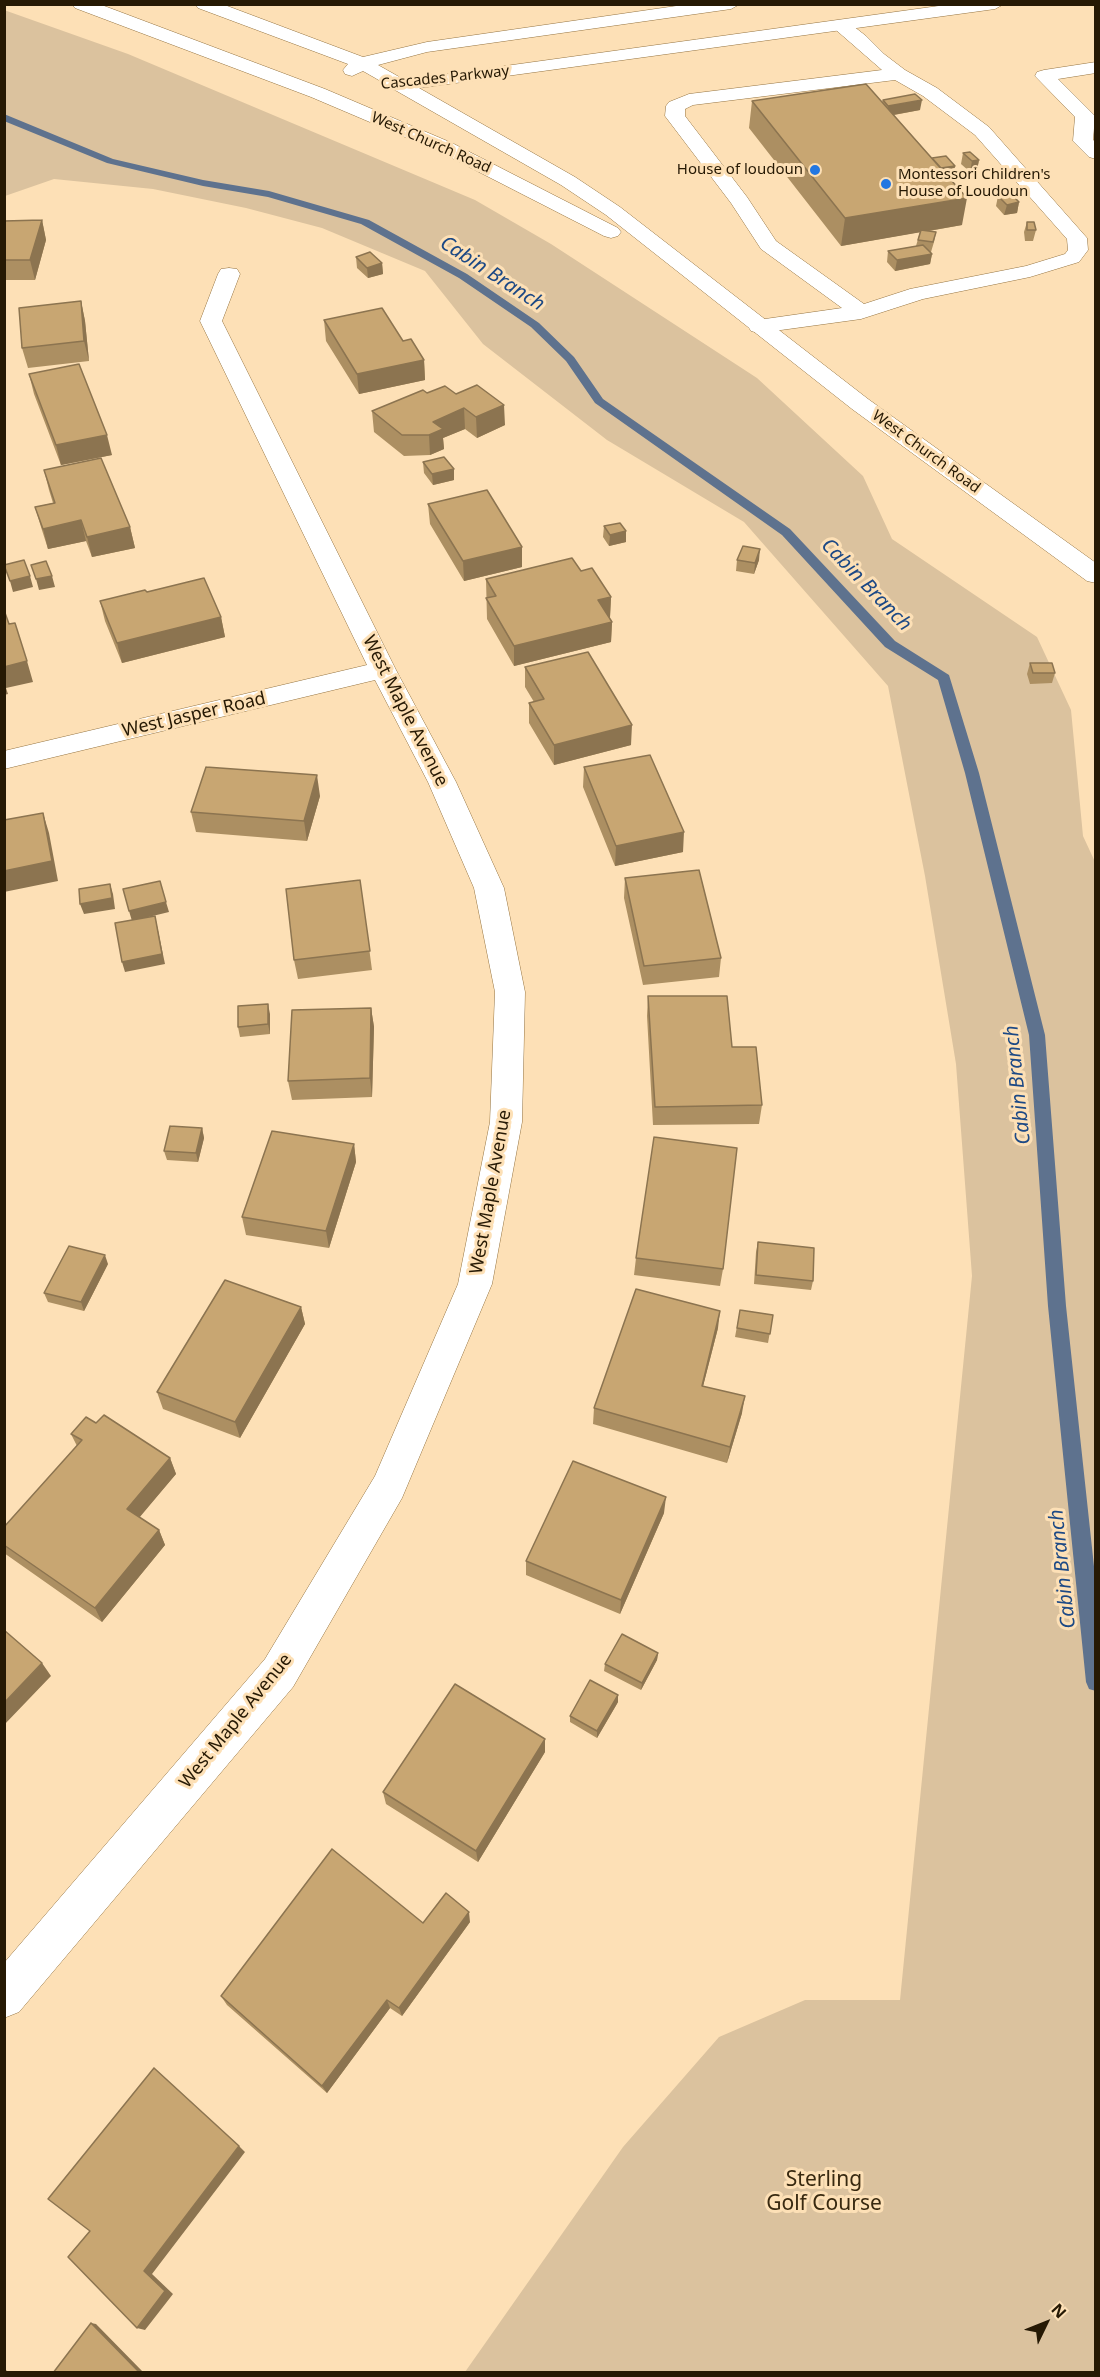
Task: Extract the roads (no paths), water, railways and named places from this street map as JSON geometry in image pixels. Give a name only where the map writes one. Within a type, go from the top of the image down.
[{"type":"main road","name":"West Church Road","points":[[81,4],[318,93],[445,147],[611,232],[759,326]]},
{"type":"main road","name":"West Church Road","points":[[204,4],[362,63],[568,181],[613,211],[860,404],[1095,575]]},
{"type":"main road","name":"Cascades Parkway","points":[[318,93],[362,63],[427,46],[731,4]]},
{"type":"main road","name":"Cascades Parkway","points":[[318,93],[397,83],[441,81],[987,5]]},
{"type":"main road","points":[[759,326],[861,312],[918,294],[1030,271],[1072,258],[1078,250],[1077,238],[982,131],[930,92],[898,74],[842,26]]},
{"type":"main road","points":[[1095,68],[1044,76],[1090,115],[1083,141],[1095,153]]},
{"type":"main road","points":[[861,312],[768,245],[740,201],[675,116],[676,106],[689,100],[898,74]]},
{"type":"main road","name":"West Maple Avenue","points":[[4,1996],[279,1673],[389,1486],[475,1284],[506,1122],[510,992],[489,888],[442,782],[383,670],[211,321],[229,274]]},
{"type":"main road","name":"West Jasper Road","points":[[4,760],[383,670]]},
{"type":"waterway","name":"Cabin Branch","points":[[4,117],[110,161],[203,183],[269,194],[365,222],[463,276],[535,325],[570,359],[599,401],[786,532],[890,644],[944,678],[972,773],[1037,1035],[1057,1306],[1096,1682]]},
{"type":"place","name":"House of loudoun","points":[[815,170]]},
{"type":"place","name":"Montessori Children's House of Loudoun","points":[[886,184]]},
{"type":"park label","name":"Sterling Golf Course","points":[[824,2192]]}]
